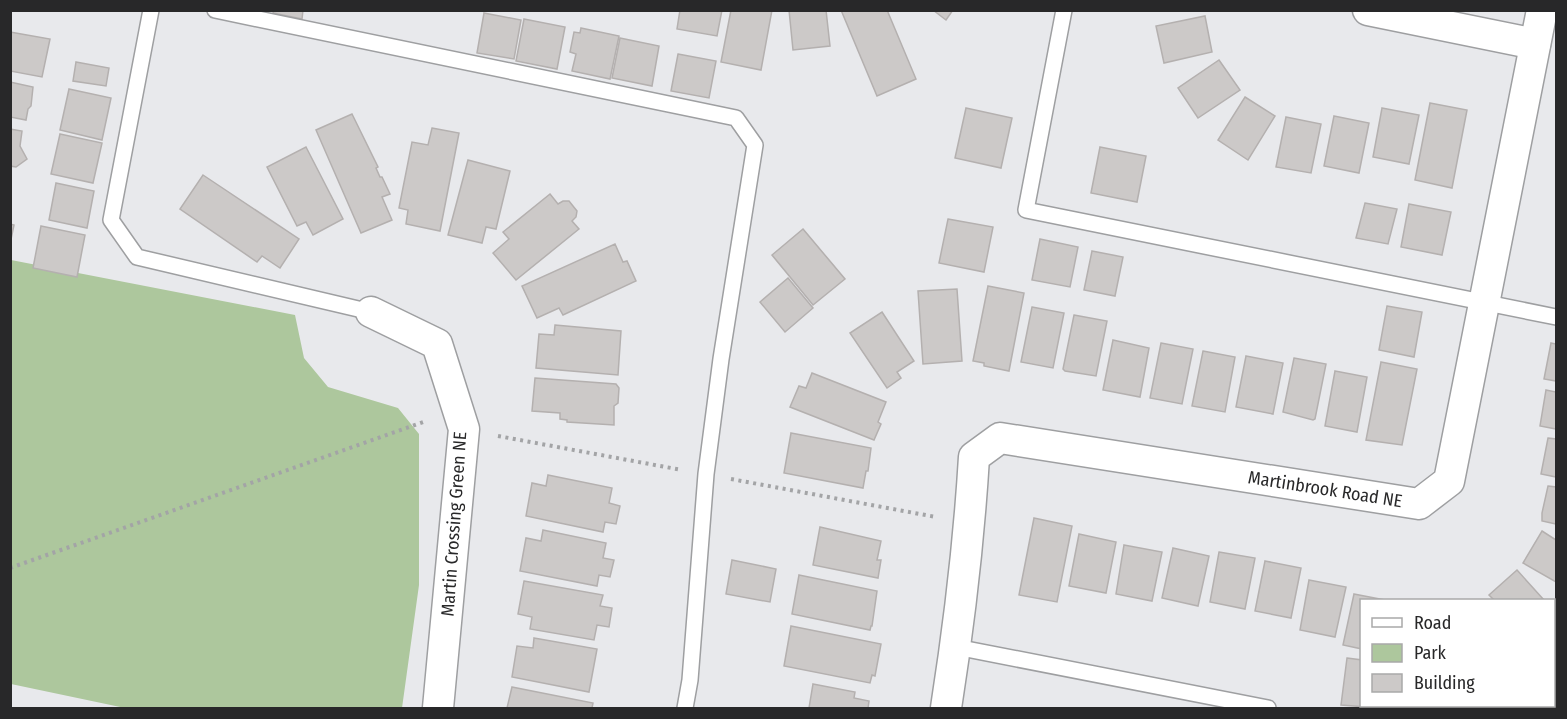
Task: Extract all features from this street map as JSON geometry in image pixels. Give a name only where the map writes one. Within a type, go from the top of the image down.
[{"type":"street","points":[[1368,10],[1535,44]]},
{"type":"street","name":"Martinbrook Road NE","points":[[946,708],[956,647],[970,523],[974,457],[1000,438],[1419,504],[1449,481],[1542,10]]},
{"type":"street","name":"Martin Crossing Green NE","points":[[370,312],[437,344],[464,429],[438,708]]},
{"type":"lane","points":[[151,10],[111,220],[137,256],[370,312]]},
{"type":"lane","points":[[214,10],[736,118],[755,145],[721,359],[706,474],[690,680],[685,708]]},
{"type":"lane","points":[[1064,10],[1026,210],[1557,317]]},
{"type":"lane","points":[[956,647],[1268,708]]},
{"type":"path","points":[[10,568],[424,421],[464,429]]},
{"type":"green space","points":[[11,260],[295,315],[304,358],[328,387],[398,408],[419,434],[419,585],[402,708],[125,708],[11,684]]},
{"type":"building","points":[[274,10],[303,10],[302,19],[273,13]]},
{"type":"building","points":[[680,10],[722,10],[717,36],[677,29]]},
{"type":"building","points":[[731,10],[772,10],[761,70],[721,62]]},
{"type":"building","points":[[789,10],[826,10],[830,46],[793,50]]},
{"type":"building","points":[[841,10],[887,10],[916,79],[877,96]]},
{"type":"building","points":[[933,10],[953,10],[946,20]]},
{"type":"building","points":[[484,13],[521,20],[514,59],[477,53]]},
{"type":"building","points":[[1205,16],[1212,52],[1164,63],[1156,26]]},
{"type":"building","points":[[524,19],[565,27],[557,69],[516,61]]},
{"type":"building","points":[[581,28],[619,36],[610,79],[572,71],[576,54],[570,52],[574,32],[580,33]]},
{"type":"building","points":[[10,32],[50,39],[42,77],[10,71]]},
{"type":"building","points":[[620,38],[659,46],[652,86],[612,78]]},
{"type":"building","points":[[678,54],[716,61],[709,98],[671,91]]},
{"type":"building","points":[[1219,60],[1240,90],[1198,118],[1178,88]]},
{"type":"building","points":[[76,62],[109,68],[106,86],[73,81]]},
{"type":"building","points":[[10,82],[33,87],[31,106],[28,109],[26,120],[10,117]]},
{"type":"building","points":[[69,89],[111,98],[102,140],[60,130]]},
{"type":"building","points":[[1245,97],[1275,116],[1248,160],[1218,140]]},
{"type":"building","points":[[1430,103],[1467,110],[1452,188],[1415,180]]},
{"type":"building","points":[[966,108],[1012,118],[1001,168],[955,158]]},
{"type":"building","points":[[1382,108],[1419,115],[1409,164],[1373,157]]},
{"type":"building","points":[[352,114],[390,194],[382,197],[392,220],[361,233],[316,130]]},
{"type":"building","points":[[1334,116],[1369,123],[1359,173],[1324,166]]},
{"type":"building","points":[[1286,117],[1321,124],[1311,173],[1276,167]]},
{"type":"building","points":[[432,128],[459,133],[440,231],[406,224],[408,210],[399,208],[412,142],[428,145]]},
{"type":"building","points":[[10,129],[22,131],[20,146],[27,159],[16,167],[10,166]]},
{"type":"building","points":[[60,134],[102,143],[93,183],[51,174]]},
{"type":"building","points":[[306,147],[343,219],[313,235],[306,222],[297,226],[267,167]]},
{"type":"building","points":[[1100,147],[1146,156],[1137,202],[1091,193]]},
{"type":"building","points":[[468,160],[510,171],[496,229],[486,227],[482,243],[448,235]]},
{"type":"building","points":[[203,175],[299,239],[280,268],[262,256],[257,262],[180,209]]},
{"type":"building","points":[[56,183],[94,191],[87,228],[49,220]]},
{"type":"building","points":[[550,194],[558,204],[569,201],[577,211],[572,221],[579,229],[516,280],[493,253],[509,239],[503,232]]},
{"type":"building","points":[[1365,203],[1397,209],[1388,244],[1356,238]]},
{"type":"building","points":[[1409,204],[1451,212],[1442,255],[1401,247]]},
{"type":"building","points":[[948,219],[993,227],[984,272],[939,263]]},
{"type":"building","points":[[10,224],[14,225],[10,244]]},
{"type":"building","points":[[41,226],[85,235],[77,277],[33,268]]},
{"type":"building","points":[[803,229],[845,279],[813,305],[772,255]]},
{"type":"building","points":[[1040,239],[1078,247],[1070,287],[1032,280]]},
{"type":"building","points":[[615,244],[623,262],[627,261],[636,281],[563,315],[559,308],[537,318],[522,286]]},
{"type":"building","points":[[1092,251],[1123,257],[1115,296],[1084,290]]},
{"type":"building","points":[[788,278],[813,308],[785,332],[760,302]]},
{"type":"building","points":[[988,286],[1024,293],[1009,371],[984,366],[984,363],[973,361]]},
{"type":"building","points":[[957,289],[962,361],[923,364],[918,291]]},
{"type":"building","points":[[1387,306],[1422,312],[1414,357],[1379,350]]},
{"type":"building","points":[[1032,307],[1064,313],[1053,368],[1021,362]]},
{"type":"building","points":[[882,312],[914,361],[897,372],[901,378],[887,388],[850,333]]},
{"type":"building","points":[[1074,315],[1107,321],[1096,376],[1063,369]]},
{"type":"building","points":[[555,325],[621,331],[618,375],[536,368],[539,334],[554,335]]},
{"type":"building","points":[[1113,340],[1149,348],[1140,397],[1103,390]]},
{"type":"building","points":[[1161,343],[1193,349],[1182,404],[1150,398]]},
{"type":"building","points":[[1551,343],[1556,344],[1556,381],[1544,379]]},
{"type":"building","points":[[1203,351],[1235,357],[1225,412],[1192,406]]},
{"type":"building","points":[[1246,356],[1283,363],[1273,414],[1236,407]]},
{"type":"building","points":[[1294,358],[1326,364],[1313,420],[1283,412]]},
{"type":"building","points":[[1381,362],[1417,369],[1402,445],[1366,440]]},
{"type":"building","points":[[1335,371],[1367,377],[1357,432],[1325,426]]},
{"type":"building","points":[[812,373],[886,402],[878,422],[881,424],[874,440],[790,407],[799,386],[806,388]]},
{"type":"building","points":[[535,378],[616,384],[619,388],[618,403],[614,406],[614,425],[567,422],[567,420],[560,419],[560,413],[532,411]]},
{"type":"building","points":[[1546,390],[1556,392],[1556,429],[1540,426]]},
{"type":"building","points":[[791,433],[871,448],[863,488],[784,473]]},
{"type":"building","points":[[1548,438],[1556,439],[1556,477],[1541,474]]},
{"type":"building","points":[[548,475],[612,488],[609,503],[620,506],[616,524],[605,522],[603,532],[526,516],[532,483],[546,486]]},
{"type":"building","points":[[1548,486],[1556,487],[1556,524],[1542,521]]},
{"type":"building","points":[[1034,518],[1072,526],[1057,602],[1019,595]]},
{"type":"building","points":[[820,527],[881,541],[877,560],[881,560],[878,578],[813,565]]},
{"type":"building","points":[[543,530],[606,543],[603,558],[614,560],[610,577],[599,575],[597,586],[520,571],[526,538],[541,541]]},
{"type":"building","points":[[1542,531],[1556,540],[1556,582],[1523,563]]},
{"type":"building","points":[[1079,534],[1116,542],[1106,593],[1069,586]]},
{"type":"building","points":[[1124,545],[1162,552],[1152,601],[1116,594]]},
{"type":"building","points":[[1173,548],[1209,556],[1198,606],[1162,598]]},
{"type":"building","points":[[1219,552],[1255,558],[1245,609],[1210,602]]},
{"type":"building","points":[[732,560],[776,569],[770,602],[726,594]]},
{"type":"building","points":[[1265,561],[1301,568],[1291,618],[1255,611]]},
{"type":"building","points":[[1517,570],[1543,599],[1493,599],[1489,595]]},
{"type":"building","points":[[799,575],[877,591],[870,630],[792,614]]},
{"type":"building","points":[[1309,580],[1346,587],[1335,637],[1300,630]]},
{"type":"building","points":[[524,581],[603,595],[600,606],[612,608],[609,627],[597,625],[594,640],[530,629],[532,617],[518,614]]},
{"type":"building","points":[[1354,594],[1380,599],[1360,599],[1360,649],[1343,645]]},
{"type":"building","points":[[791,626],[881,644],[875,676],[872,675],[870,683],[784,666]]},
{"type":"building","points":[[534,638],[597,649],[589,692],[512,677],[517,646],[533,648]]},
{"type":"building","points":[[1347,658],[1360,660],[1360,706],[1341,705]]},
{"type":"building","points":[[813,684],[855,692],[854,698],[869,701],[868,708],[809,708]]},
{"type":"building","points":[[512,687],[593,703],[592,708],[507,708]]},
{"type":"building","points":[[1478,707],[1506,708],[1479,708]]}]
